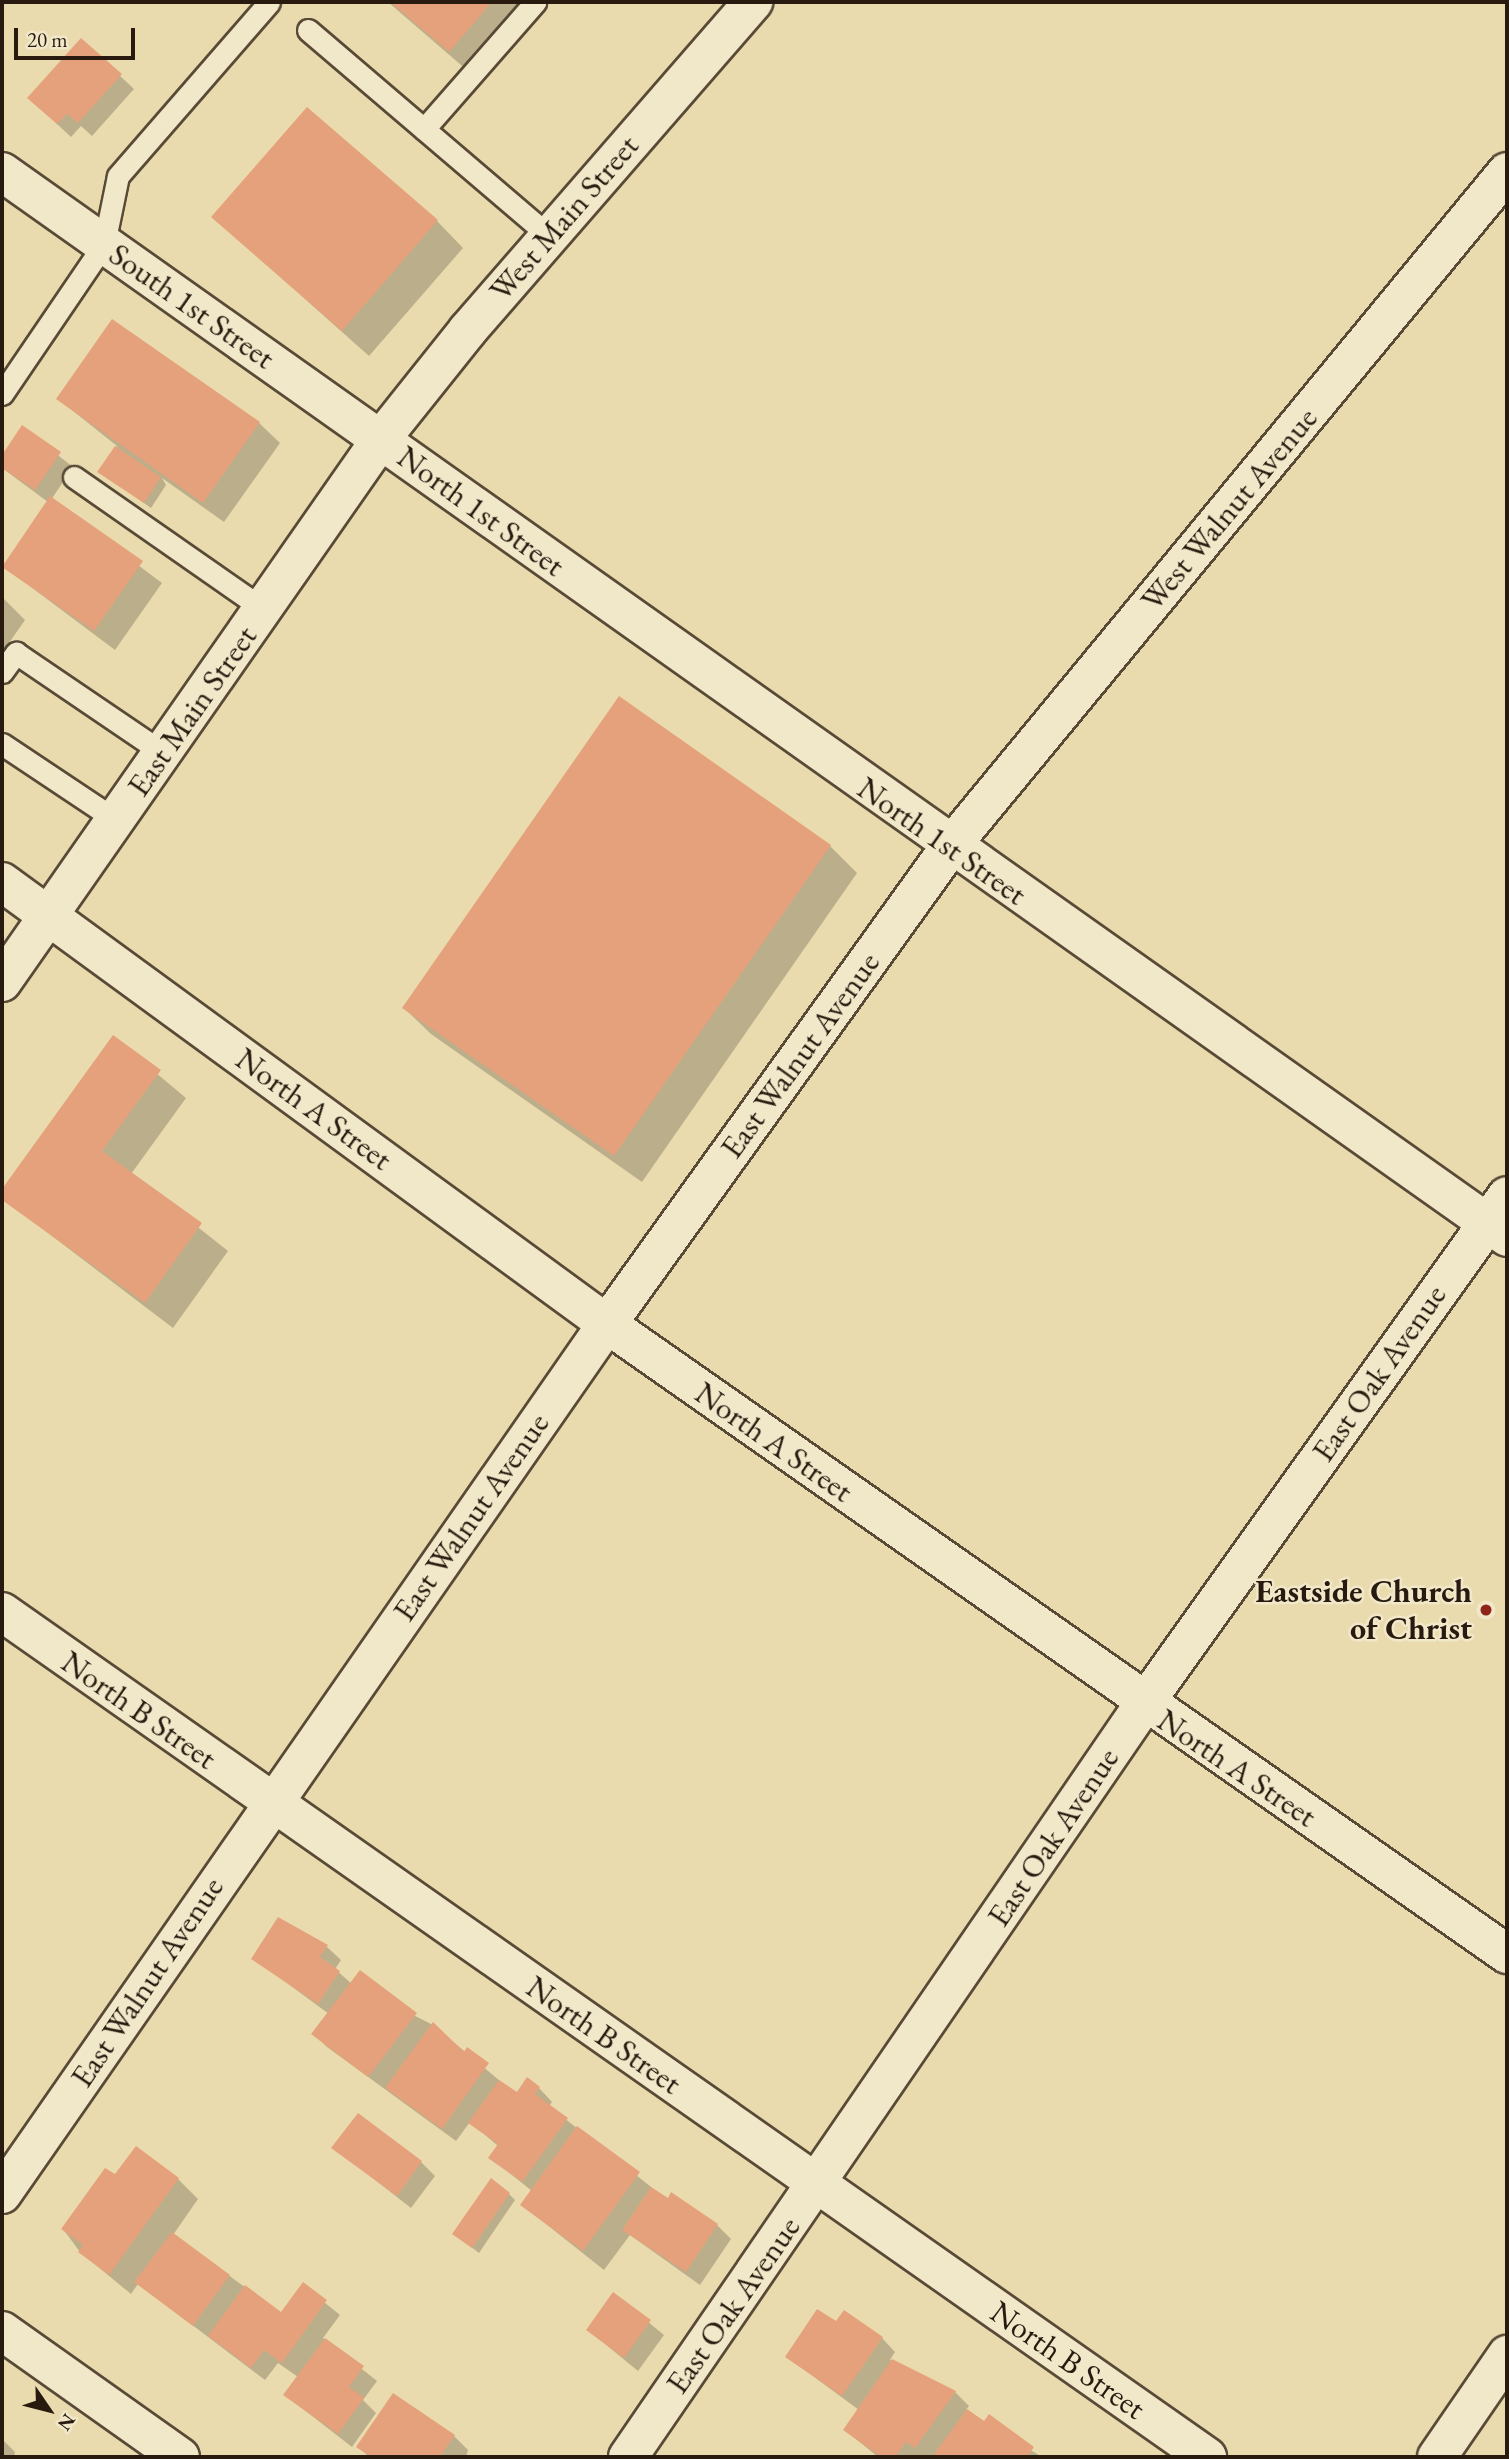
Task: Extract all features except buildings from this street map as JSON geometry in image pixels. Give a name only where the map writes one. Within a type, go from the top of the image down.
[{"type":"street","name":"West Main Street","points":[[381,439],[549,236],[753,2]]},
{"type":"street","name":"South 1st Street","points":[[2,172],[381,439]]},
{"type":"street","name":"West Walnut Avenue","points":[[950,847],[1507,172]]},
{"type":"street","name":"North 1st Street","points":[[381,439],[950,847],[1500,1218]]},
{"type":"street","name":"East Main Street","points":[[2,982],[381,439]]},
{"type":"street","name":"East Walnut Avenue","points":[[2,2194],[270,1802],[607,1324],[950,847]]},
{"type":"street","name":"North A Street","points":[[2,882],[607,1324],[1144,1704],[1507,1954]]},
{"type":"street","name":"East Oak Avenue","points":[[628,2457],[1144,1704],[1500,1218]]},
{"type":"street","name":"North B Street","points":[[2,1612],[1206,2457]]},
{"type":"street","points":[[2,2331],[180,2457]]},
{"type":"street","points":[[1437,2457],[1507,2355]]},
{"type":"lane","points":[[2,394],[104,244],[118,176],[269,2]]},
{"type":"lane","points":[[424,130],[535,2]]},
{"type":"lane","points":[[307,30],[549,236]]},
{"type":"lane","points":[[74,477],[263,609]]},
{"type":"lane","points":[[2,672],[16,653],[163,753]]},
{"type":"lane","points":[[2,744],[116,820]]},
{"type":"place","name":"Eastside Church of Christ","points":[[1486,1610]]}]
